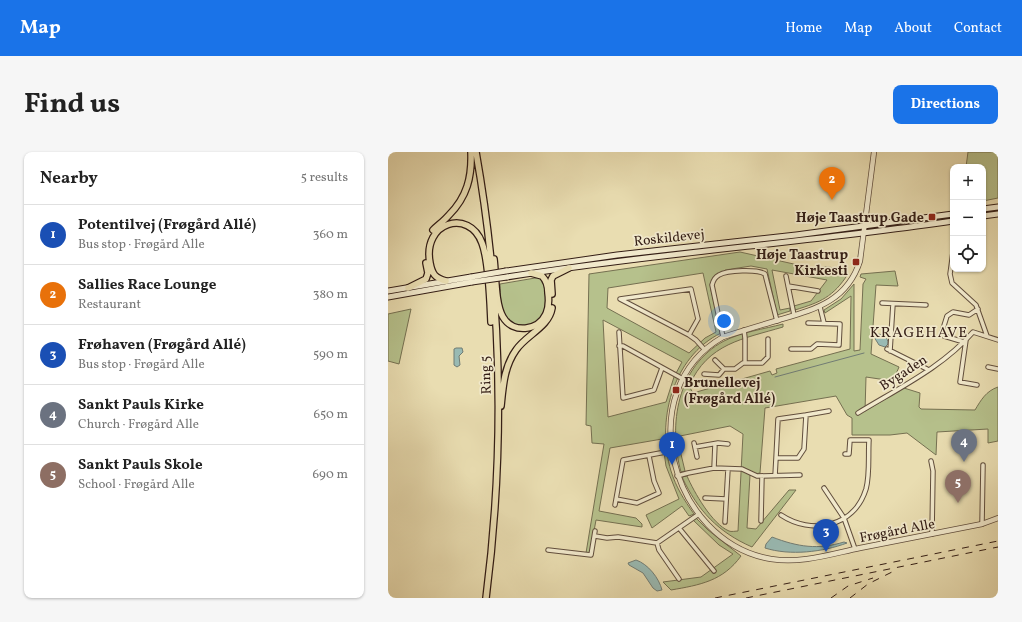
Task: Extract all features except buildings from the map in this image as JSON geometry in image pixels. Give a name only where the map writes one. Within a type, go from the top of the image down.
[{"type":"highway","points":[[408,288],[427,278],[426,244],[429,235],[458,204],[466,192],[471,168],[471,152]]},
{"type":"highway","name":"Ring 5","points":[[476,152],[494,290],[498,411],[495,508],[486,598]]},
{"type":"highway","points":[[480,178],[484,191],[492,240],[500,308],[503,317],[508,323],[515,327],[531,328],[538,324],[545,316],[548,309],[549,295],[546,281],[542,276],[531,273]]},
{"type":"highway","points":[[446,281],[437,278],[432,272],[429,244],[432,237],[439,229],[447,224],[461,224],[473,229],[482,242],[498,411]]},
{"type":"highway","points":[[498,424],[503,381],[510,358],[517,348],[549,317],[552,302],[552,278],[558,273],[569,268]]},
{"type":"main road","points":[[986,209],[998,207]]},
{"type":"main road","name":"Roskildevej","points":[[388,297],[471,280],[617,255],[950,214]]},
{"type":"main road","points":[[986,216],[998,214]]},
{"type":"main road","name":"Roskildevej","points":[[506,274],[531,273],[669,255],[863,234],[950,221]]},
{"type":"main road","name":"Roskildevej","points":[[388,291],[446,281],[471,280]]},
{"type":"street","name":"Frøgård Alle","points":[[874,152],[860,261],[853,277],[837,296],[820,307],[723,337],[704,349],[694,361],[683,379],[672,414],[670,433],[671,452],[677,476],[682,489],[698,514],[736,547],[764,557],[782,560],[802,560],[982,524],[998,518]]},
{"type":"street","points":[[723,337],[712,285],[716,278],[722,273],[752,270],[765,274],[777,321]]},
{"type":"street","points":[[950,272],[952,283],[974,302],[978,309],[986,336]]},
{"type":"street","points":[[786,276],[794,315]]},
{"type":"street","points":[[788,286],[818,291]]},
{"type":"street","points":[[689,335],[698,319],[691,289],[620,299],[689,335],[704,349]]},
{"type":"street","points":[[882,303],[926,305]]},
{"type":"street","points":[[893,304],[888,350],[927,370]]},
{"type":"street","points":[[820,307],[824,323]]},
{"type":"street","points":[[977,385],[960,382],[965,341],[944,336],[942,332],[947,316],[953,312],[966,315],[972,314],[978,309]]},
{"type":"street","points":[[790,349],[811,349],[817,344],[839,345],[840,324],[808,323]]},
{"type":"street","points":[[744,330],[745,363]]},
{"type":"street","points":[[619,332],[623,398],[654,390],[662,368]]},
{"type":"street","name":"Bygaden","points":[[858,413],[917,379],[965,341],[973,332],[998,340]]},
{"type":"street","points":[[715,360],[724,369],[735,369],[742,363],[762,363],[768,357],[768,339]]},
{"type":"street","points":[[619,346],[622,346],[683,379]]},
{"type":"street","points":[[988,367],[998,369]]},
{"type":"street","points":[[704,374],[719,375],[724,369]]},
{"type":"street","points":[[775,476],[778,420],[829,410]]},
{"type":"street","points":[[776,458],[798,458],[804,449],[806,415]]},
{"type":"street","points":[[845,454],[849,454],[850,435]]},
{"type":"street","points":[[781,515],[793,522],[808,526],[826,525],[844,518],[859,503],[866,489],[869,438],[850,440]]},
{"type":"street","points":[[714,468],[715,444]]},
{"type":"street","points":[[697,457],[694,445],[728,444]]},
{"type":"street","points":[[615,505],[623,460],[671,452]]},
{"type":"street","points":[[616,499],[637,503],[659,492],[654,481],[649,456]]},
{"type":"street","points":[[931,461],[933,471],[932,534]]},
{"type":"street","points":[[982,465],[982,524]]},
{"type":"street","points":[[677,476],[688,472],[714,468],[742,469],[754,475],[762,476],[800,475]]},
{"type":"street","points":[[725,522],[728,469]]},
{"type":"street","points":[[761,521],[762,476]]},
{"type":"street","points":[[824,488],[844,518],[855,549]]},
{"type":"street","points":[[705,498],[726,499]]},
{"type":"street","points":[[595,536],[607,538],[618,537],[656,544],[698,514]]},
{"type":"street","points":[[761,514],[766,514]]},
{"type":"street","points":[[679,528],[711,570]]},
{"type":"street","points":[[548,550],[591,555],[595,531]]},
{"type":"street","points":[[656,544],[676,577]]},
{"type":"green space","points":[[968,152],[998,152],[998,198],[986,200],[986,164],[966,164]]},
{"type":"green space","points":[[740,252],[816,269],[829,267],[848,274],[837,288],[826,298],[795,310],[794,306],[811,301],[827,280],[772,270],[780,310],[790,308],[790,311],[777,315],[767,269],[751,266],[725,270],[724,272],[719,273],[711,286],[711,290],[721,333],[704,344],[690,358],[680,374],[672,393],[667,412],[667,452],[671,471],[675,482],[694,514],[689,516],[682,506],[652,528],[646,515],[679,499],[666,466],[662,439],[610,448],[599,511],[636,518],[642,524],[642,527],[596,520],[590,553],[586,553],[604,444],[592,443],[591,426],[586,425],[589,274]],"holes":[[[703,273],[716,332],[705,338],[689,353],[607,308],[608,288]],[[603,320],[682,362],[674,377],[666,402],[608,417]]]},
{"type":"green space","points":[[895,271],[898,286],[876,285],[871,354],[899,367],[893,381],[866,377],[865,411],[904,388],[920,393],[919,407],[921,409],[975,410],[987,393],[998,387],[998,441],[988,443],[988,429],[937,432],[936,455],[907,433],[890,435],[852,435],[852,418],[847,415],[836,396],[765,408],[760,473],[750,475],[747,528],[756,529],[789,490],[796,490],[752,547],[729,535],[702,510],[682,477],[687,476],[704,507],[716,522],[729,531],[738,531],[743,434],[730,426],[680,436],[680,450],[685,471],[681,472],[677,454],[676,416],[686,381],[696,365],[708,352],[724,341],[746,333],[783,324],[783,327],[754,335],[728,345],[706,360],[689,386],[693,393],[770,371],[772,375],[777,373],[776,369],[850,349],[851,296],[825,313],[824,310],[841,299],[854,284],[854,351],[860,350],[863,284],[866,279],[860,277],[861,274]]},
{"type":"green space","points":[[541,277],[545,285],[547,302],[544,316],[536,323],[530,325],[520,326],[514,324],[506,317],[502,310],[500,284]]},
{"type":"green space","points":[[411,309],[399,364],[388,361],[388,314]]},
{"type":"green space","points":[[696,518],[708,530],[741,556],[727,571],[719,576],[701,584],[671,590],[663,582],[701,577],[733,554],[719,545],[693,520]]},
{"type":"water","points":[[876,334],[883,335],[886,338],[888,344],[885,347],[879,345],[874,337]]},
{"type":"water","points":[[462,348],[463,352],[459,356],[460,365],[457,367],[454,365],[454,349]]},
{"type":"water","points":[[772,537],[799,545],[817,547],[844,542],[847,543],[817,551],[785,552],[765,548],[766,544]]},
{"type":"water","points":[[636,560],[649,568],[661,585],[662,590],[657,591],[653,588],[643,573],[629,565],[628,563]]},
{"type":"waterway","points":[[775,377],[864,353]]},
{"type":"railway","points":[[715,598],[998,541]]},
{"type":"railway","points":[[746,598],[998,547]]},
{"type":"railway","points":[[850,598],[868,584],[892,572]]},
{"type":"railway","points":[[831,598],[848,586],[873,578]]},
{"type":"place","name":"Sallies Race Lounge","points":[[832,200]]},
{"type":"place","name":"Høje Taastrup Gade","points":[[932,217]]},
{"type":"place","name":"Høje Taastrup Kirkesti","points":[[856,262]]},
{"type":"place","name":"Brunellevej (Frøgård Allé)","points":[[676,390]]},
{"type":"place","name":"Sankt Pauls Kirke","points":[[964,462]]},
{"type":"place","name":"Potentilvej (Frøgård Allé)","points":[[672,465]]},
{"type":"place","name":"Sankt Pauls Skole","points":[[958,503]]},
{"type":"place","name":"Frøhaven (Frøgård Allé)","points":[[826,552]]},
{"type":"district","name":"KRAGEHAVE","points":[[919,332]]}]
